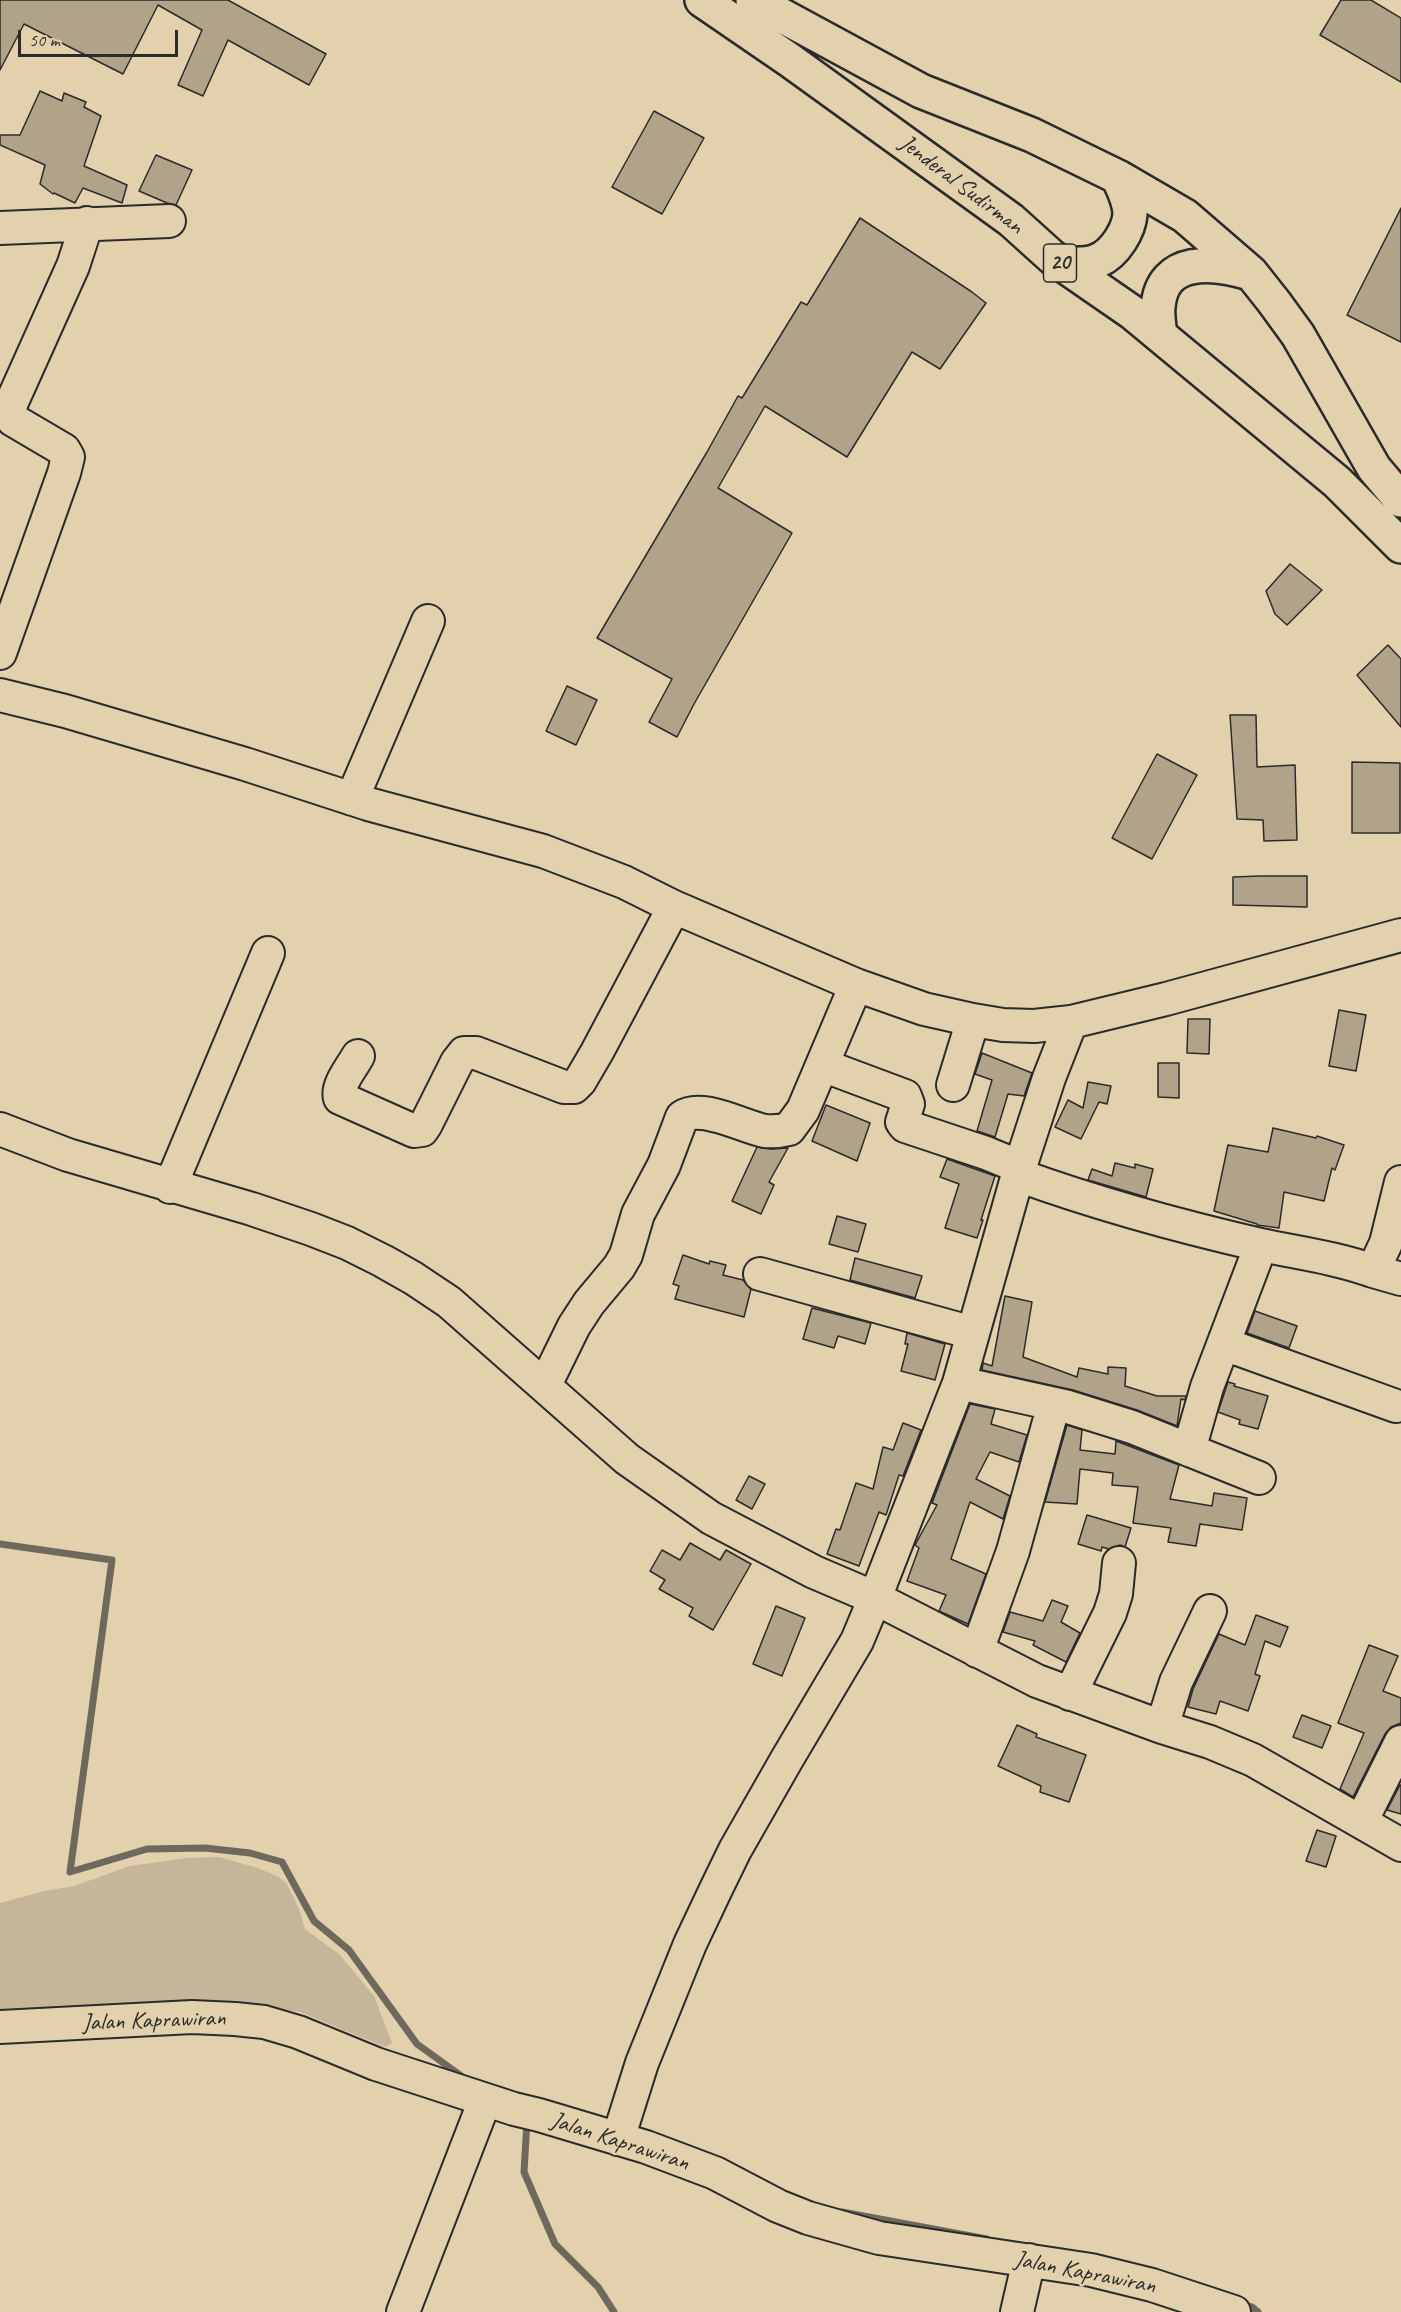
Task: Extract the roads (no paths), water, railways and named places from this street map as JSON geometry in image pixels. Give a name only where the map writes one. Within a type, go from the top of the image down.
[{"type":"highway","name":"Jenderal Sudirman","points":[[702,0],[791,61],[1011,220],[1062,264],[1133,313],[1337,483],[1401,546]]},
{"type":"highway","points":[[753,0],[921,91],[1032,135],[1118,177],[1185,216],[1251,273],[1298,335],[1374,468],[1401,500]]},
{"type":"highway","points":[[1062,264],[1085,264],[1099,260],[1108,254],[1125,232],[1130,212],[1118,177]]},
{"type":"highway","points":[[1160,335],[1157,309],[1161,291],[1171,275],[1200,264],[1217,265],[1251,273]]},
{"type":"street","points":[[0,228],[169,221]]},
{"type":"street","points":[[0,653],[67,462],[67,453],[64,450],[13,420],[10,416],[11,404],[73,266],[87,223]]},
{"type":"street","points":[[351,799],[428,621]]},
{"type":"street","points":[[0,695],[128,729],[351,799],[543,851],[624,882],[674,908],[856,985],[924,1009],[973,1020],[1003,1025],[1034,1026],[1071,1022],[1166,999],[1401,935]]},
{"type":"street","points":[[358,1056],[340,1088],[338,1094],[340,1098],[414,1131],[422,1130],[426,1124],[457,1062],[464,1053],[476,1053],[564,1087],[574,1087],[597,1052],[674,908]]},
{"type":"street","points":[[171,1187],[268,953]]},
{"type":"street","points":[[545,1385],[574,1326],[589,1302],[619,1267],[626,1255],[638,1214],[664,1165],[682,1117],[696,1111],[764,1131],[789,1130],[803,1110],[856,985]]},
{"type":"street","points":[[953,1085],[973,1020]]},
{"type":"street","points":[[621,2132],[646,2052],[690,1944],[716,1889],[786,1759],[857,1641],[875,1598],[958,1383],[1019,1171],[1049,1078],[1071,1022]]},
{"type":"street","points":[[822,1065],[905,1096],[908,1104],[902,1122],[905,1126],[987,1153],[1019,1171],[1101,1204],[1261,1245],[1309,1253],[1387,1275],[1386,1244],[1401,1182]]},
{"type":"street","points":[[0,1129],[68,1155],[252,1209],[347,1243],[383,1261],[449,1302],[627,1459],[711,1518],[814,1572],[875,1598],[1037,1682],[1210,1742],[1253,1760],[1401,1845]]},
{"type":"street","points":[[1189,1450],[1208,1387],[1261,1245]]},
{"type":"street","points":[[760,1274],[973,1333]]},
{"type":"street","points":[[1224,1344],[1396,1406]]},
{"type":"street","points":[[958,1383],[1054,1404],[1132,1427],[1259,1478]]},
{"type":"street","points":[[977,1650],[1013,1551],[1054,1404]]},
{"type":"street","points":[[1070,1694],[1110,1613],[1116,1594],[1119,1563]]},
{"type":"street","points":[[1162,1727],[1176,1682],[1210,1611]]},
{"type":"street","points":[[1361,1822],[1401,1742]]},
{"type":"street","name":"Jalan Kaprawiran","points":[[0,2028],[192,2017],[264,2022],[298,2032],[376,2064],[512,2108],[621,2132],[715,2173],[778,2206],[808,2218],[879,2238],[1091,2270],[1152,2285],[1234,2312]]},
{"type":"street","points":[[403,2312],[512,2108]]},
{"type":"street","points":[[1017,2312],[1029,2260]]},
{"type":"waterway","points":[[0,1544],[112,1560],[70,1872],[147,1849],[205,1848],[250,1853],[282,1862],[314,1921],[349,1950],[417,2044],[467,2080]]},
{"type":"waterway","points":[[527,2121],[524,2172],[555,2244],[598,2287],[614,2312]]},
{"type":"waterway","points":[[842,2212],[987,2239]]},
{"type":"waterway","points":[[1239,2303],[1252,2307],[1258,2312]]}]
